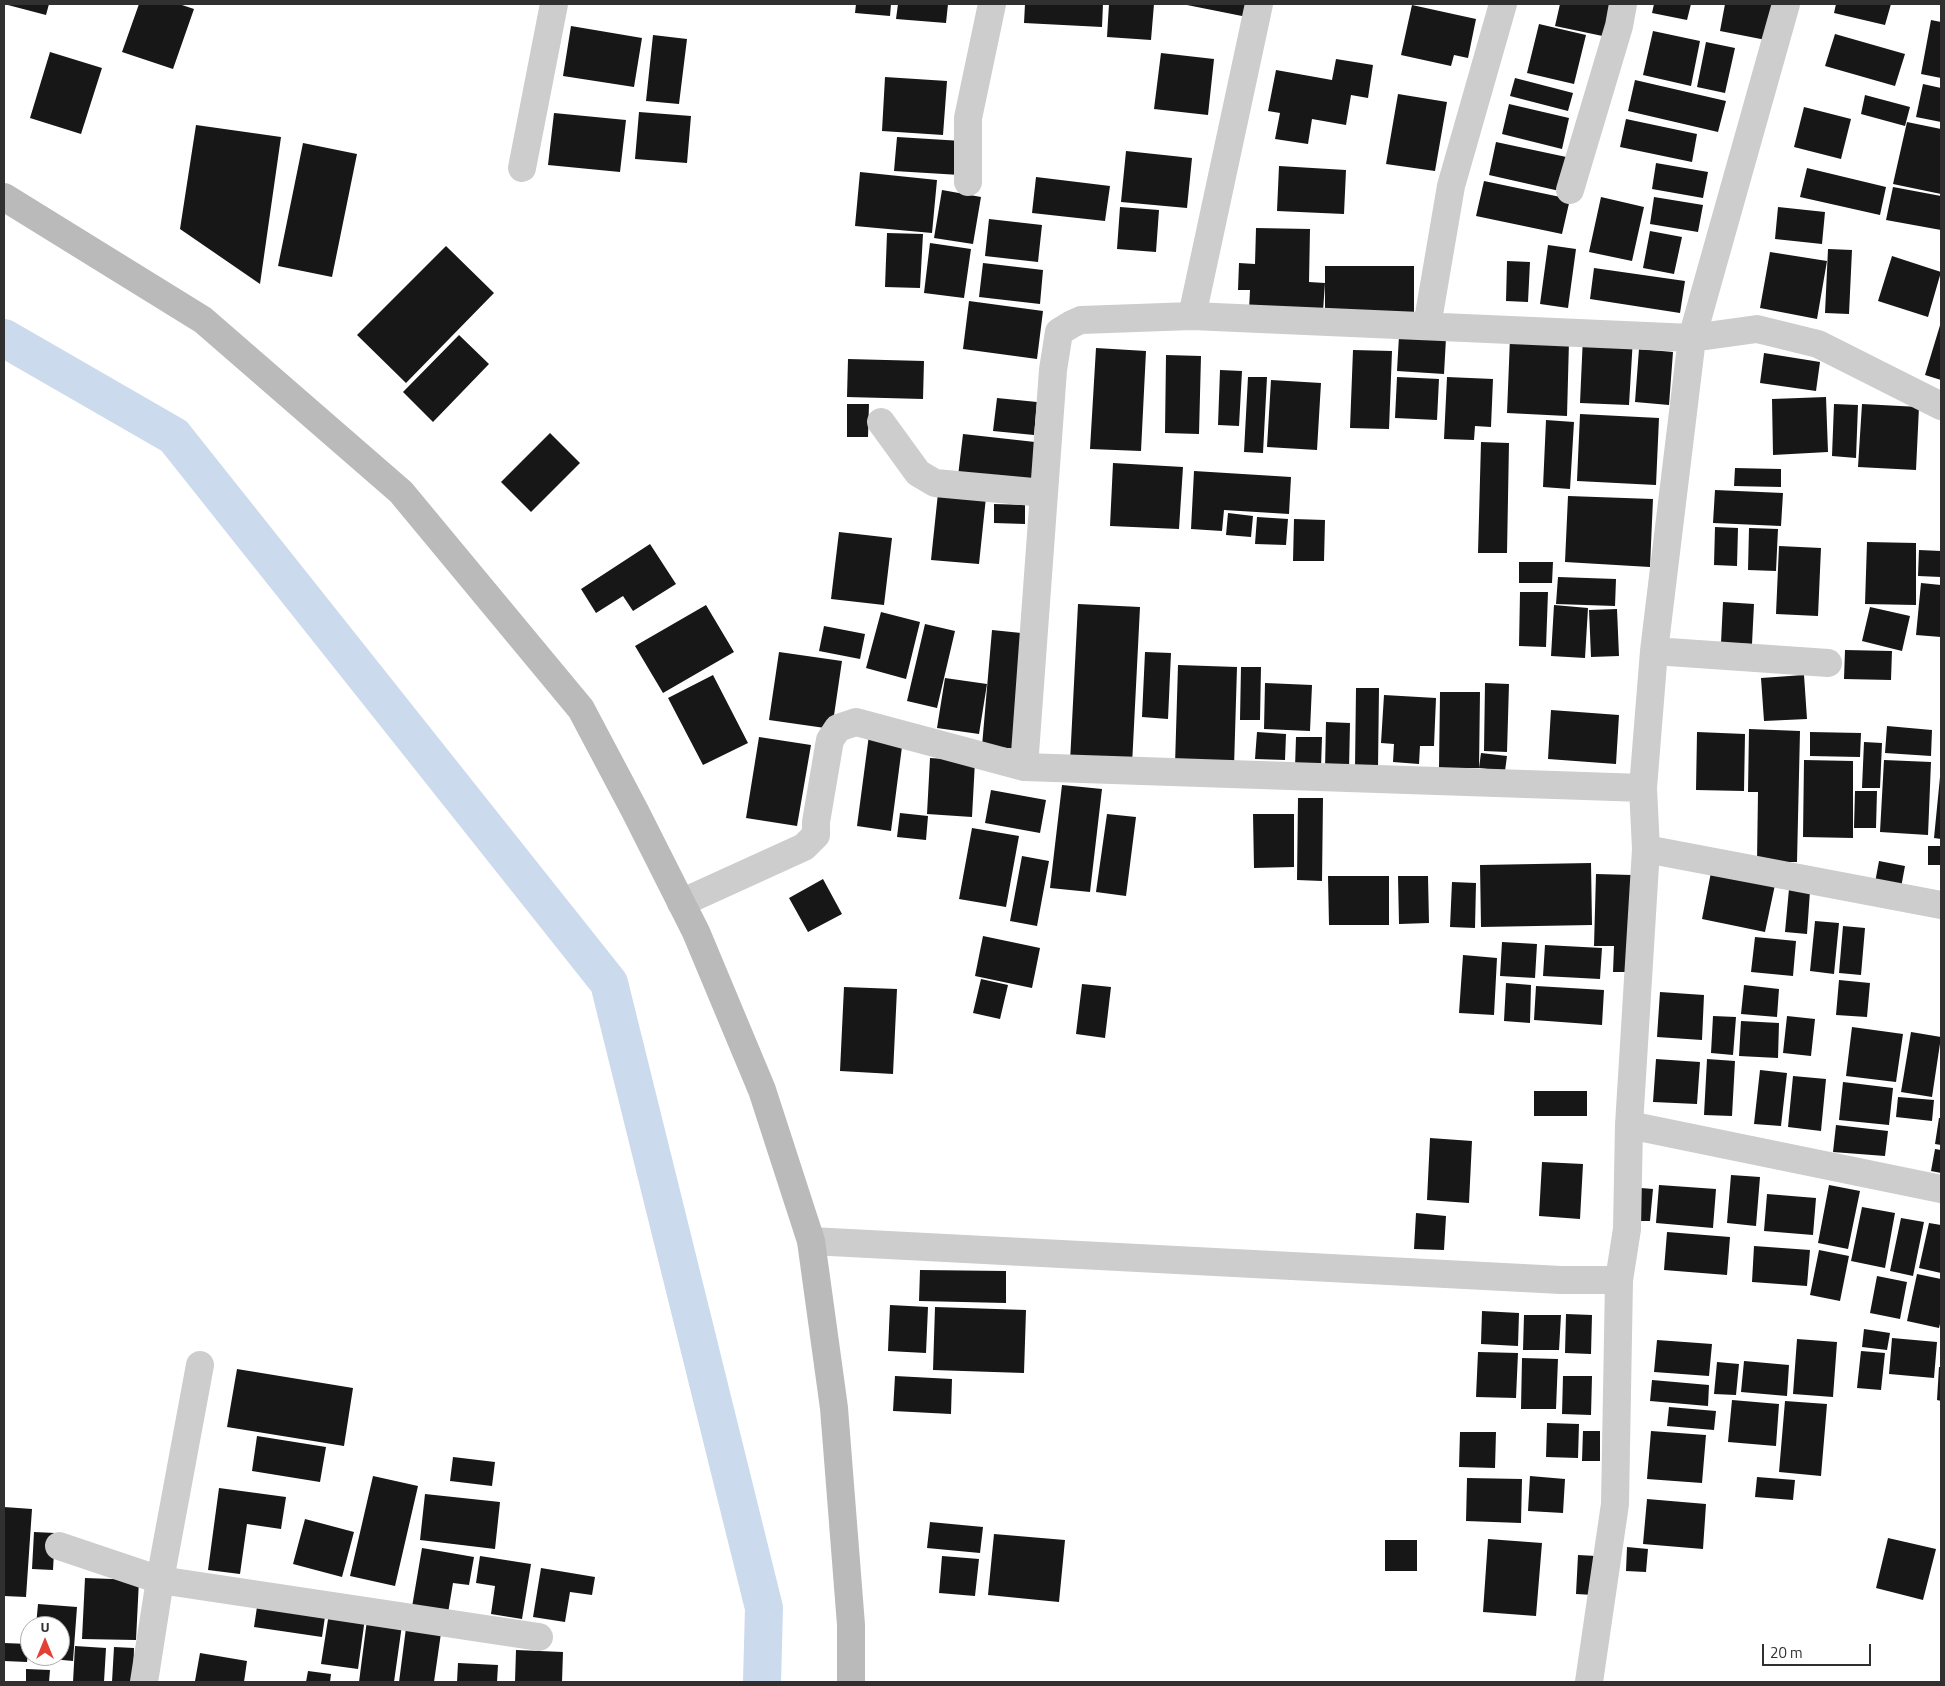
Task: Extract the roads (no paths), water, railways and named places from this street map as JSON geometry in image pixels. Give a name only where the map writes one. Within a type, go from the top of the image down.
[{"type":"street","points":[[522,168],[554,4]]},
{"type":"street","points":[[968,182],[968,118],[992,4]]},
{"type":"street","points":[[1192,316],[1259,4]]},
{"type":"street","points":[[1427,326],[1451,186],[1503,4]]},
{"type":"street","points":[[1570,190],[1624,4]]},
{"type":"street","points":[[1589,1682],[1615,1504],[1619,1280],[1627,1230],[1629,1125],[1646,849],[1643,788],[1654,651],[1692,338],[1786,4]]},
{"type":"street","points":[[4,197],[202,320],[402,492],[581,709],[696,932],[762,1090],[811,1242],[834,1408],[851,1625],[851,1682]]},
{"type":"street","points":[[1024,767],[1053,370],[1059,332],[1082,320],[1192,316],[1692,338],[1757,329],[1818,344],[1941,406]]},
{"type":"street","points":[[881,422],[918,472],[935,483],[1044,493]]},
{"type":"street","points":[[1654,651],[1828,663]]},
{"type":"street","points":[[681,902],[804,847],[816,835],[816,822],[830,740],[838,728],[856,722],[1024,767],[1643,788]]},
{"type":"street","points":[[1646,849],[1941,905]]},
{"type":"street","points":[[1629,1125],[1941,1189]]},
{"type":"street","points":[[811,1242],[1561,1280],[1619,1280]]},
{"type":"street","points":[[144,1682],[160,1580],[200,1365]]},
{"type":"street","points":[[58,1546],[160,1580],[539,1637]]},
{"type":"waterway","points":[[4,338],[174,436],[609,983],[764,1608],[762,1682]]}]
